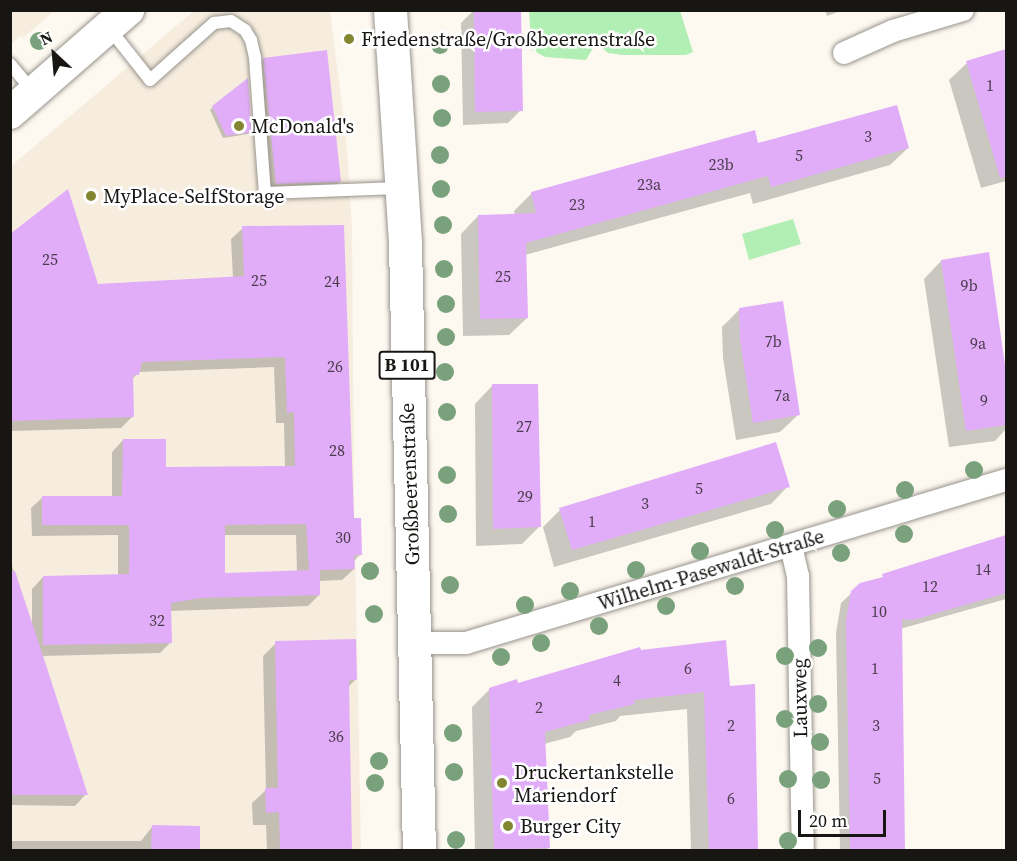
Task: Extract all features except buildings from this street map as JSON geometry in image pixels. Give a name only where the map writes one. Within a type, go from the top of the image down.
[{"type":"main road","name":"Großbeerenstraße","points":[[390,10],[401,188],[419,850]]},
{"type":"main road","points":[[10,113],[118,19]]},
{"type":"street","points":[[844,53],[893,31],[963,10]]},
{"type":"street","name":"Wilhelm-Pasewaldt-Straße","points":[[414,643],[466,643],[1006,480]]},
{"type":"street","name":"Lauxweg","points":[[791,546],[798,576],[803,850]]},
{"type":"lane","points":[[118,19],[150,80],[214,23],[228,20],[243,28],[251,40],[255,58],[265,193],[401,188]]},
{"type":"lane","points":[[10,64],[34,93]]},
{"type":"shaded area","points":[[11,10],[54,11],[23,38],[20,36],[11,44]]},
{"type":"shaded area","points":[[194,11],[330,11],[346,137],[352,225],[354,496],[361,850],[11,850],[10,167]]},
{"type":"green space","points":[[529,11],[680,11],[693,52],[686,55],[623,55],[608,53],[596,43],[586,60],[545,57],[532,50]]},
{"type":"green space","points":[[793,219],[801,244],[749,260],[742,234]]},
{"type":"place","name":"Friedenstraße/Großbeerenstraße","points":[[349,39]]},
{"type":"place","name":"McDonald's","points":[[239,126]]},
{"type":"place","name":"MyPlace-SelfStorage","points":[[91,196]]},
{"type":"place","name":"Druckertankstelle Mariendorf","points":[[502,783]]},
{"type":"place","name":"Burger City","points":[[508,826]]}]
